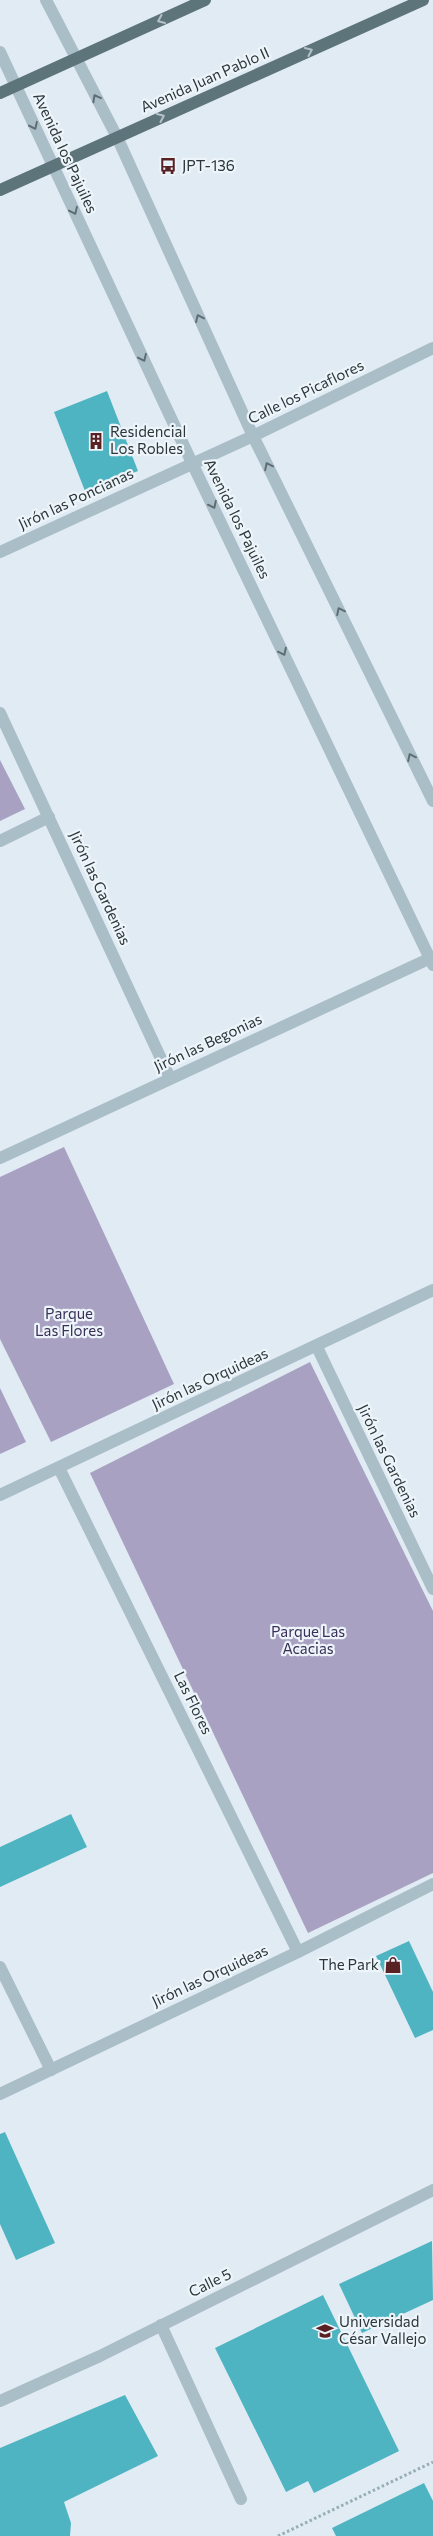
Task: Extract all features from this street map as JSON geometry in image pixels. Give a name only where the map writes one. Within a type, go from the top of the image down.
[{"type":"main road","points":[[0,93],[205,0]]},
{"type":"main road","name":"Avenida Juan Pablo II","points":[[0,190],[423,0]]},
{"type":"street","points":[[46,0],[116,137],[253,436],[433,801]]},
{"type":"street","name":"Avenida los Pajuiles","points":[[0,52],[192,463],[432,960]]},
{"type":"street","name":"Calle los Picaflores","points":[[192,463],[253,436],[433,348]]},
{"type":"street","name":"Jirón las Poncianas","points":[[0,552],[192,463]]},
{"type":"street","name":"Jirón las Gardenias","points":[[0,713],[170,1078]]},
{"type":"street","points":[[0,841],[49,817]]},
{"type":"street","name":"Jirón las Begonias","points":[[0,1158],[170,1078],[432,960]]},
{"type":"street","name":"Jirón las Orquideas","points":[[0,1495],[433,1290]]},
{"type":"street","name":"Jirón las Gardenias","points":[[316,1347],[433,1589]]},
{"type":"street","name":"Las Flores","points":[[59,1468],[298,1952]]},
{"type":"street","name":"Jirón las Orquideas","points":[[0,2094],[298,1952],[433,1884]]},
{"type":"street","points":[[0,1967],[51,2070]]},
{"type":"street","name":"Calle 5","points":[[0,2401],[161,2325],[433,2190]]},
{"type":"street","points":[[161,2325],[241,2499]]},
{"type":"path","points":[[278,2536],[433,2462]]},
{"type":"green space","points":[[0,760],[25,809],[0,821]]},
{"type":"green space","name":"Parque Las Flores","points":[[64,1147],[174,1384],[51,1442],[0,1339],[0,1177]]},
{"type":"green space","name":"Parque Las Acacias","points":[[310,1362],[433,1611],[433,1873],[308,1933],[90,1473]]},
{"type":"green space","points":[[0,1388],[26,1442],[0,1454]]},
{"type":"building","name":"Residencial Los Robles","points":[[107,391],[138,471],[85,491],[54,412]]},
{"type":"building","points":[[71,1814],[87,1847],[0,1887],[0,1847]]},
{"type":"building","points":[[409,1941],[433,1992],[433,2030],[415,2038],[376,1956]]},
{"type":"building","points":[[5,2132],[55,2243],[16,2260],[0,2224],[0,2134]]},
{"type":"building","points":[[432,2241],[433,2300],[362,2333],[339,2284]]},
{"type":"building","points":[[323,2295],[399,2451],[314,2493],[308,2481],[286,2492],[215,2348]]},
{"type":"building","points":[[125,2395],[158,2456],[64,2502],[71,2523],[70,2536],[0,2536],[0,2448]]},
{"type":"building","points":[[424,2483],[433,2501],[433,2536],[336,2536],[332,2528]]},
{"type":"place","name":"JPT-136","points":[[168,166]]},
{"type":"place","name":"Residencial Los Robles","points":[[96,441]]},
{"type":"place","name":"The Park","points":[[393,1965]]},
{"type":"place","name":"Universidad César Vallejo","points":[[325,2331]]}]
